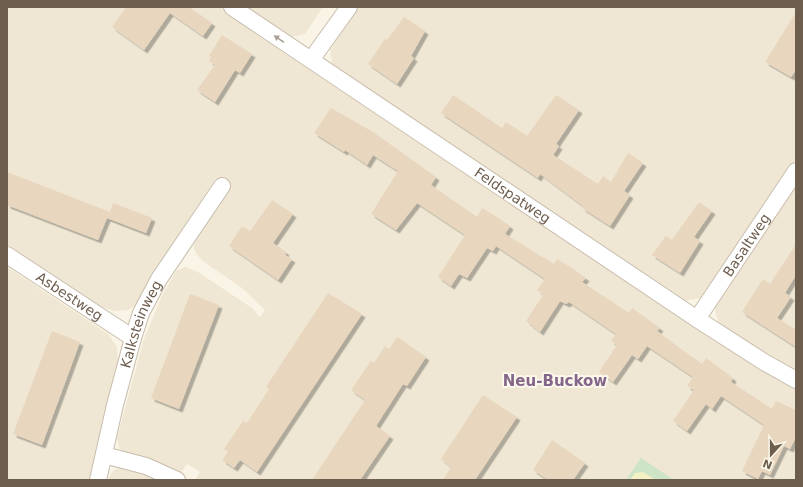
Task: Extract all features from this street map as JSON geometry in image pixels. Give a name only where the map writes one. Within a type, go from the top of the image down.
[{"type":"street","name":"Feldspatweg","points":[[232,7],[697,319],[764,362],[796,380]]},
{"type":"street","points":[[311,60],[349,7]]},
{"type":"street","name":"Basaltweg","points":[[697,319],[796,171]]},
{"type":"street","name":"Kalksteinweg","points":[[98,480],[132,338],[141,313],[159,279],[222,186]]},
{"type":"street","name":"Asbestweg","points":[[7,255],[132,338]]},
{"type":"street","points":[[104,455],[146,466],[175,479]]},
{"type":"shaded area","points":[[7,7],[220,7],[376,110],[700,331],[758,368],[796,389],[796,480],[195,480],[200,472],[187,464],[181,473],[127,454],[119,448],[117,438],[144,339],[162,296],[176,271],[185,267],[198,272],[252,308],[260,317],[265,310],[242,288],[204,262],[194,249],[195,239],[230,187],[216,178],[171,246],[138,304],[128,310],[115,311],[102,307],[7,244]]},
{"type":"shaded area","points":[[241,7],[323,7],[305,34],[287,38]]},
{"type":"shaded area","points":[[359,7],[796,7],[796,159],[702,298],[684,301],[333,67],[330,50]]},
{"type":"shaded area","points":[[796,184],[796,372],[719,324],[715,311],[716,304]]},
{"type":"shaded area","points":[[7,267],[108,334],[117,347],[118,361],[91,480],[7,480]]},
{"type":"shaded area","points":[[119,467],[125,467],[161,480],[108,480],[112,472]]},
{"type":"green space","points":[[641,458],[674,480],[626,480]]},
{"type":"sand","points":[[643,472],[656,480],[630,480],[635,473]]},
{"type":"building","points":[[126,7],[189,7],[212,23],[203,36],[170,13],[144,50],[112,27]]},
{"type":"building","points":[[796,12],[796,70],[791,77],[765,62]]},
{"type":"building","points":[[404,17],[425,31],[411,56],[414,58],[397,84],[368,64],[385,39],[387,40]]},
{"type":"building","points":[[222,35],[252,54],[240,73],[235,70],[215,102],[197,90],[215,65],[209,61],[211,57],[209,56]]},
{"type":"building","points":[[453,95],[502,128],[506,122],[527,136],[556,95],[579,110],[556,144],[559,146],[553,155],[598,184],[603,176],[611,182],[628,153],[643,163],[624,191],[630,195],[610,226],[582,208],[583,206],[540,174],[538,178],[441,113]]},
{"type":"building","points":[[331,108],[373,132],[436,177],[431,185],[477,217],[482,208],[497,217],[510,226],[505,234],[554,264],[557,259],[572,268],[586,278],[582,282],[629,313],[632,308],[660,328],[657,331],[702,364],[706,358],[733,378],[731,382],[772,409],[776,401],[796,410],[796,437],[790,449],[784,446],[770,475],[762,471],[758,479],[742,471],[764,425],[721,396],[712,409],[706,404],[687,431],[673,421],[694,390],[687,386],[693,377],[647,346],[638,359],[632,355],[613,382],[599,372],[617,345],[611,341],[616,334],[569,302],[566,304],[560,301],[540,332],[526,321],[543,295],[537,290],[545,279],[496,246],[493,251],[487,248],[467,278],[459,274],[451,286],[438,277],[465,235],[417,203],[396,230],[371,214],[398,171],[373,155],[367,165],[345,150],[344,152],[314,133]]},
{"type":"building","points":[[7,172],[110,212],[113,203],[152,218],[146,233],[107,218],[98,240],[7,205]]},
{"type":"building","points":[[272,200],[293,214],[273,243],[286,252],[285,255],[292,259],[278,280],[229,246],[242,226],[250,231]]},
{"type":"building","points":[[699,202],[712,211],[694,237],[700,241],[680,273],[652,255],[666,236],[672,240]]},
{"type":"building","points":[[796,244],[796,275],[785,293],[791,297],[777,318],[796,330],[796,347],[742,312],[763,279],[770,284]]},
{"type":"building","points":[[328,293],[362,314],[257,472],[240,460],[234,468],[222,460],[228,452],[224,449],[243,421],[247,423],[269,389],[266,387]]},
{"type":"building","points":[[190,294],[219,305],[179,409],[151,398]]},
{"type":"building","points":[[52,331],[80,342],[42,445],[13,434]]},
{"type":"building","points":[[397,337],[426,357],[407,386],[403,384],[376,426],[390,436],[360,480],[312,480],[365,400],[351,390],[371,361],[374,363],[385,346],[389,349]]},
{"type":"building","points":[[483,395],[517,417],[475,480],[443,480],[451,467],[441,459]]},
{"type":"building","points":[[552,440],[585,463],[573,480],[548,480],[533,470]]},
{"type":"district","name":"Neu-Buckow","points":[[555,381]]}]
